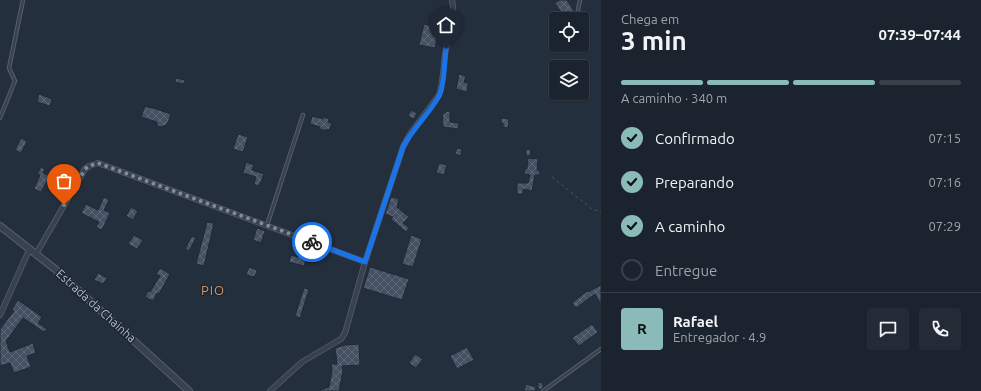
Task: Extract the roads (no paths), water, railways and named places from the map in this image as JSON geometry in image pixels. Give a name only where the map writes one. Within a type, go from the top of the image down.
[{"type":"street","points":[[270,391],[302,362],[341,339],[346,333],[365,262],[403,147],[410,134],[439,95],[446,49],[454,17],[452,0]]},
{"type":"street","points":[[36,254],[85,169],[98,163],[365,262]]},
{"type":"street","name":"Estrada da Chainha","points":[[0,226],[55,268],[189,391]]},
{"type":"street","points":[[0,315],[30,248]]},
{"type":"lane","points":[[0,118],[14,81],[9,68],[23,0]]},
{"type":"lane","points":[[578,10],[580,0]]},
{"type":"lane","points":[[267,225],[304,115]]},
{"type":"lane","points":[[543,391],[601,350]]},
{"type":"district","name":"PIO","points":[[213,290]]}]
